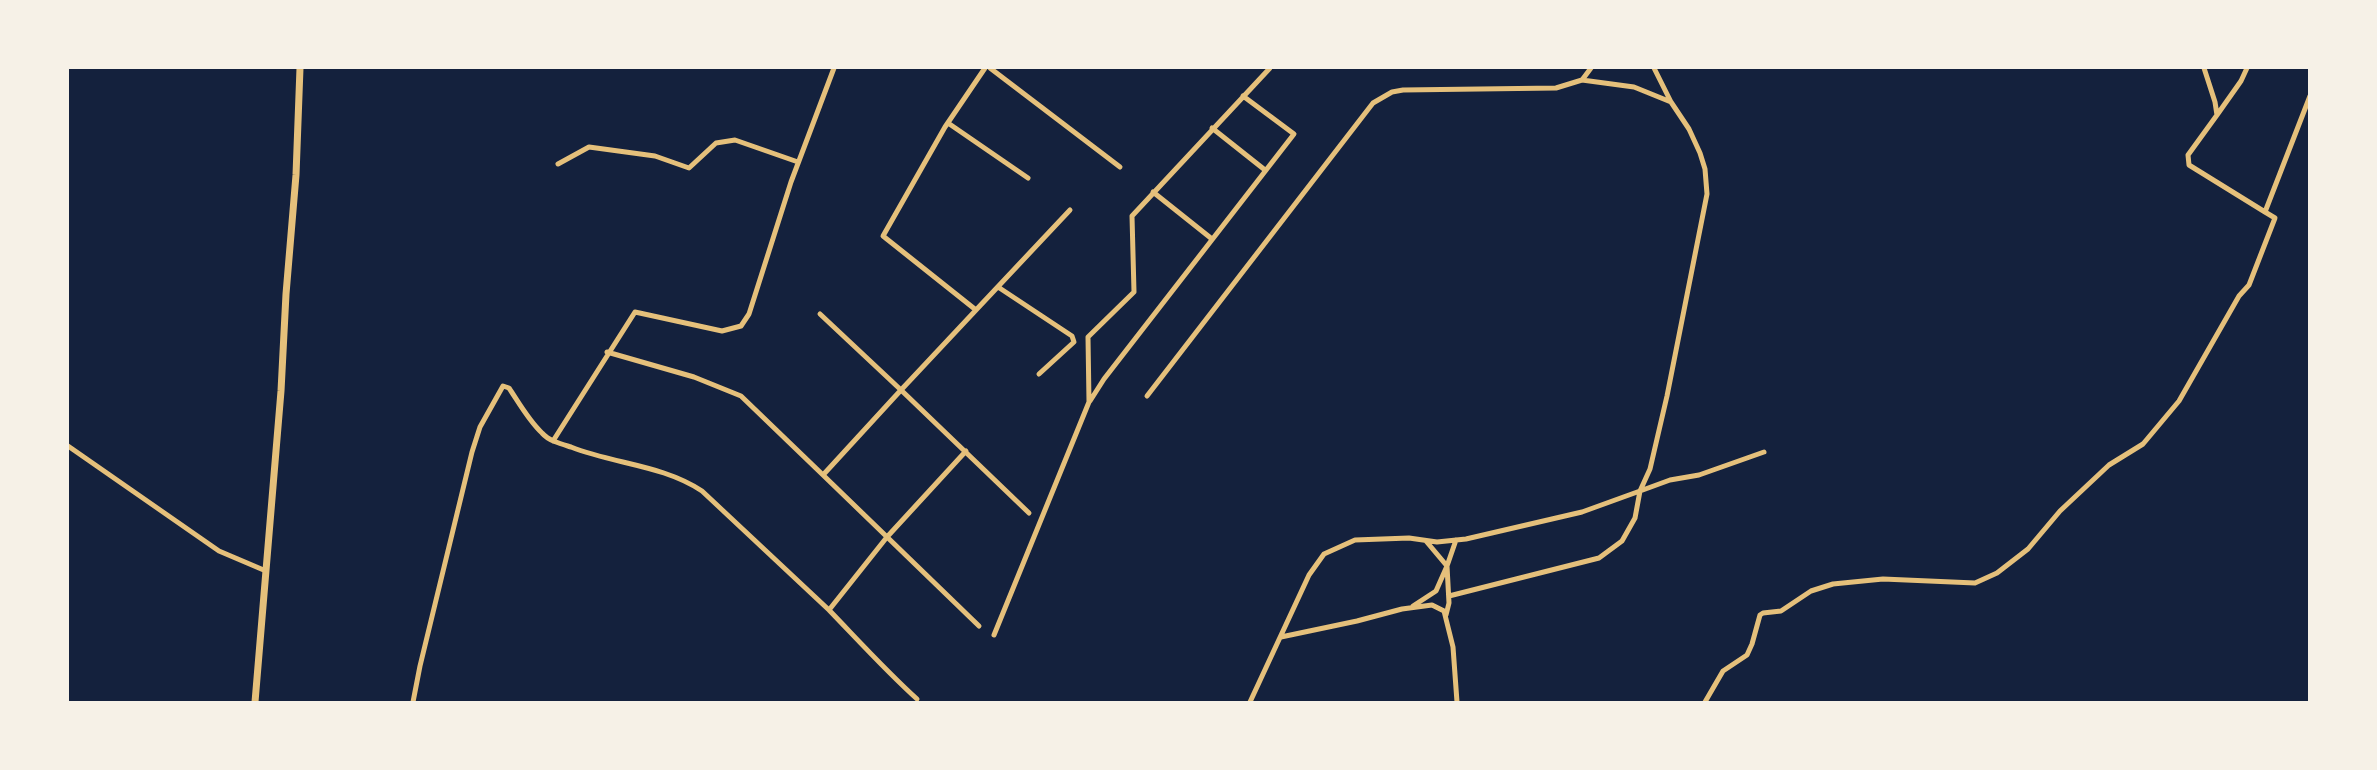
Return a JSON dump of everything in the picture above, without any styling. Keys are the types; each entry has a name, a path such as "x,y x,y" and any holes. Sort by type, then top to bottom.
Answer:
{"street":[{"path":"255,702 296,175 300,68"},
{"path":"553,441 635,312 722,331 741,326 749,314 798,162 834,68"},
{"path":"976,310 883,236 948,123 985,68"},
{"path":"990,68 1120,167"},
{"path":"1089,402 1088,337 1134,292 1131,216 1270,68"},
{"path":"1582,80 1591,68"},
{"path":"1449,596 1599,558 1622,541 1635,518 1640,491 1650,469 1667,396 1707,194 1706,169 1700,153 1654,68"},
{"path":"2204,68 2216,102 2217,115"},
{"path":"1705,702 1723,671 1746,655 1752,644 1760,615 1763,613 1781,611 1811,591 1833,584 1883,579 1975,583 1997,573 2028,549 2060,511 2109,465 2143,444 2179,401 2239,296 2249,285 2275,218 2189,165 2188,155 2241,81 2247,68"},
{"path":"1147,396 1373,103 1392,92 1556,88 1582,80 1635,87 1671,102"},
{"path":"994,635 1089,402 1104,379 1293,134 1243,96"},
{"path":"2265,212 2310,96"},
{"path":"948,123 1028,178"},
{"path":"1212,128 1265,170"},
{"path":"558,164 589,147 655,156 688,168 716,143 735,140 798,162"},
{"path":"1153,192 1212,239"},
{"path":"824,475 1070,210"},
{"path":"998,287 1072,336 1074,342 1039,374"},
{"path":"820,314 1029,513"},
{"path":"608,352 694,378 741,396 979,626"},
{"path":"413,702 472,452 480,427 503,386 509,388 542,434 553,441 589,454 685,480 702,491 829,610 877,658 888,673 917,699"},
{"path":"68,446 219,551 266,571"},
{"path":"829,610 887,537 966,452"},
{"path":"1250,702 1309,575 1324,554 1355,540 1409,538 1437,542 1456,540 1582,512 1670,480 1699,475 1764,452"},
{"path":"1426,540 1447,566 1449,596 1446,618"},
{"path":"1411,608 1436,591 1456,540"},
{"path":"1281,637 1432,605 1444,611 1446,618 1453,647 1457,702"}]}
